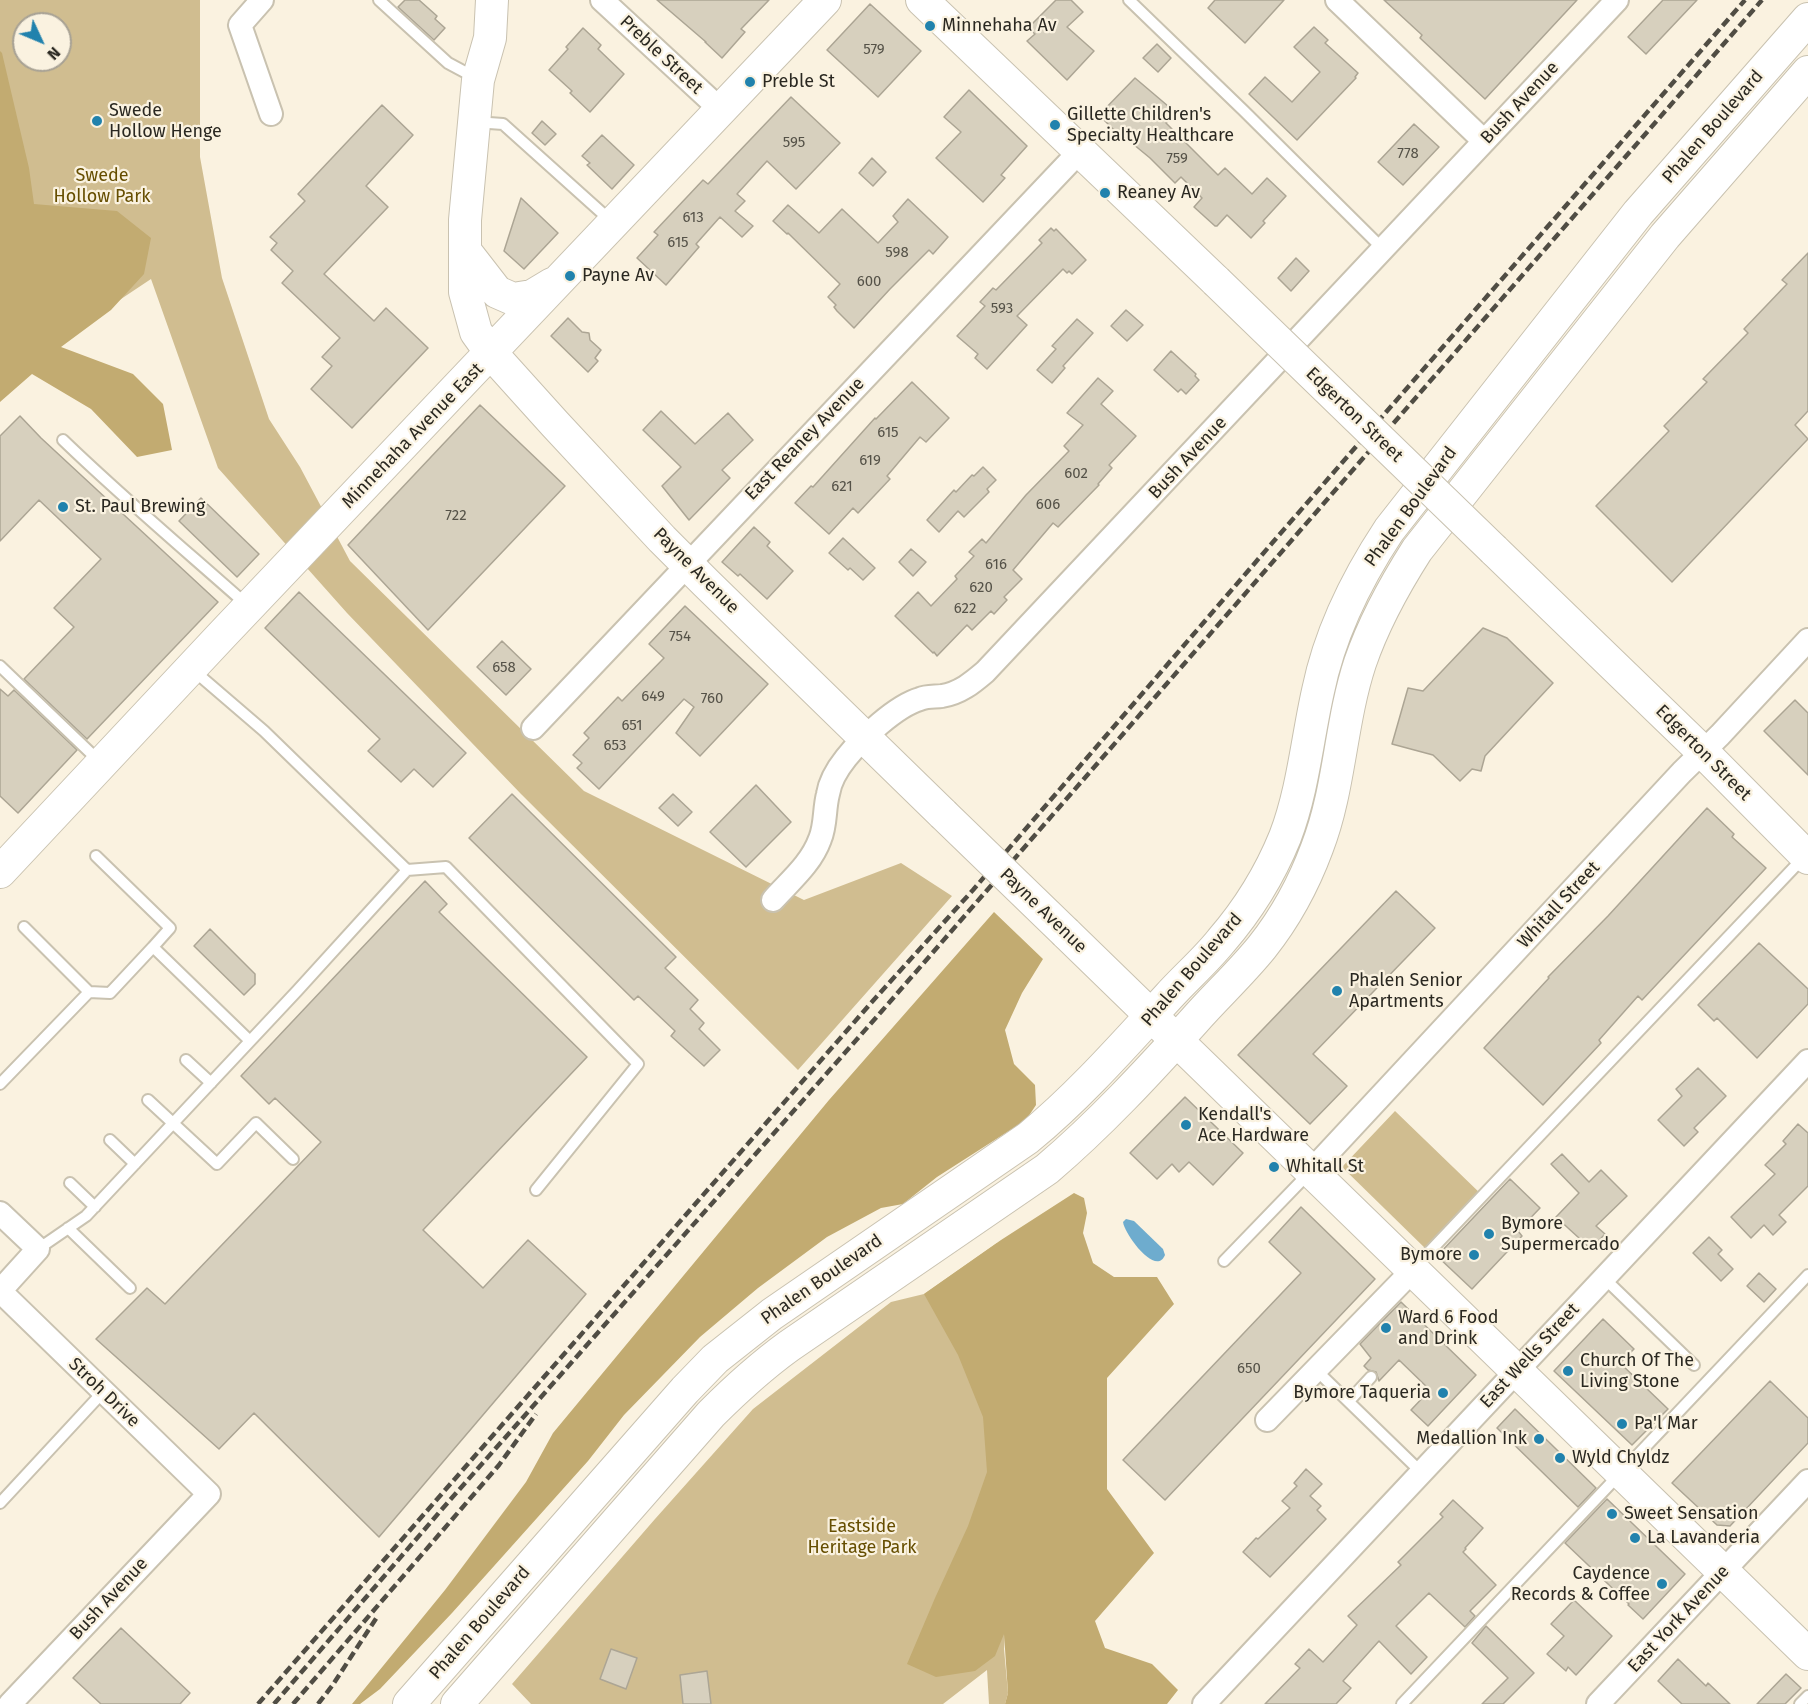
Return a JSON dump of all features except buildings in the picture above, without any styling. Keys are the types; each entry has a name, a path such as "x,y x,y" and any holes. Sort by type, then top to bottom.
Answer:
{"street":[{"path":"262,0 240,24 271,114"},
{"name":"Payne Avenue","path":"472,0 470,36 478,80 476,122 465,220 465,292 476,332 491,353 687,564 1808,1654"},
{"name":"Payne Avenue","path":"478,80 490,38 492,0"},
{"name":"Preble Street","path":"602,0 721,110"},
{"name":"Minnehaha Avenue East","path":"3,861 102,764 825,0"},
{"name":"Edgerton Street","path":"922,0 1703,752 1807,857"},
{"path":"1337,0 1484,141"},
{"name":"Bush Avenue","path":"773,900 805,866 814,852 824,825 827,795 833,778 845,758 865,737 908,703 921,698 957,692 972,684 986,672 1617,0"},
{"name":"Phalen Boulevard","path":"409,1704 685,1389 715,1359 772,1314 1042,1127 1071,1100 1221,942 1243,912 1285,837 1301,784 1317,691 1326,656 1344,608 1366,565 1389,530 1638,213 1808,19"},
{"name":"Phalen Boulevard","path":"467,1701 711,1414 737,1387 762,1365 1047,1169 1177,1041 1262,947 1288,907 1317,849 1329,815 1360,664 1375,624 1417,550 1665,236 1808,72"},
{"name":"East Reaney Avenue","path":"533,728 1079,152"},
{"path":"466,252 497,292 513,299 532,296 566,275"},
{"name":"Whitall Street","path":"1311,1171 1808,640"},
{"name":"East Wells Street","path":"1204,1704 1808,1061"},
{"path":"0,1213 38,1249 0,1291"},
{"path":"1267,1420 1413,1270"},
{"name":"Stroh Drive","path":"0,1291 208,1494"},
{"name":"East York Avenue","path":"1598,1704 1808,1481"},
{"name":"Bush Avenue","path":"10,1704 208,1494"},
{"path":"440,1669 467,1701"}],"lane":[{"path":"379,0 448,63 478,80"},
{"path":"1129,0 1383,249"},
{"path":"476,122 503,124 614,223"},
{"path":"63,440 115,490 146,515 259,597"},
{"path":"0,666 102,764"},
{"path":"191,668 264,731 407,870"},
{"path":"24,927 89,992 110,993 170,928 96,856"},
{"path":"1413,1270 1807,857"},
{"path":"38,1249 86,1216 95,1207 407,870 446,867 638,1064 536,1191"},
{"path":"153,947 250,1041"},
{"path":"0,1084 89,992"},
{"path":"186,1060 210,1083"},
{"path":"148,1100 217,1164 256,1123 293,1159"},
{"path":"110,1140 135,1164"},
{"path":"1224,1261 1311,1171"},
{"path":"70,1183 95,1207"},
{"path":"68,1228 130,1288"},
{"path":"1402,1704 1808,1275"},
{"path":"1603,1277 1694,1365"},
{"path":"1316,1370 1421,1472"},
{"path":"1348,1401 1371,1377"},
{"path":"0,1503 104,1392"},
{"path":"1800,1704 1808,1696"}],"green space":[{"name":"Swede Hollow Park","path":"0,0 200,0 200,157 222,278 269,419 300,467 350,561 584,791 804,900 901,863 952,896 798,1070 521,794 347,613 218,468 151,279 46,349 0,399"},
{"path":"1395,1111 1483,1196 1429,1252 1342,1167"},
{"name":"Eastside Heritage Park","path":"997,1243 1021,1309 1004,1649 1008,1693 1005,1704 989,1704 987,1670 943,1704 531,1704 512,1684 753,1409 891,1302 924,1294"}],"shaded area":[{"path":"0,51 29,168 34,204 117,211 151,238 144,274 111,310 61,347 133,374 163,404 172,450 137,457 91,409 32,374 0,402"},
{"path":"994,912 1043,959 1022,993 1005,1030 1014,1064 1035,1085 1036,1105 1026,1120 937,1177 903,1204 881,1208 827,1237 758,1288 700,1337 624,1415 588,1461 452,1613 380,1689 360,1704 352,1704 445,1590 526,1482 553,1433 829,1100"},
{"path":"1074,1193 1084,1198 1087,1213 1083,1233 1093,1263 1114,1277 1157,1277 1174,1304 1107,1378 1107,1489 1154,1553 1095,1621 1105,1648 1152,1664 1178,1690 1167,1704 1005,1704 1008,1693 1004,1634 995,1656 975,1671 936,1677 907,1664 968,1526 987,1472 983,1417 958,1355 924,1294"}],"water":[{"path":"1126,1219 1134,1221 1163,1249 1165,1255 1161,1260 1155,1261 1141,1252 1125,1228 1123,1222"}],"railway":[{"path":"258,1704 871,1003 973,890 1745,0"},
{"path":"274,1704 443,1508 881,1012 1762,0"},
{"path":"293,1704 499,1465 536,1414"},
{"path":"318,1704 377,1617"}],"place":[{"name":"Minnehaha Av","path":"930,26"},
{"name":"Preble St","path":"750,82"},
{"name":"Swede Hollow Henge","path":"97,121"},
{"name":"Gillette Children's Specialty Healthcare","path":"1055,125"},
{"name":"Reaney Av","path":"1105,193"},
{"name":"Payne Av","path":"570,276"},
{"name":"St. Paul Brewing","path":"63,507"},
{"name":"Phalen Senior Apartments","path":"1337,991"},
{"name":"Kendall's Ace Hardware","path":"1186,1125"},
{"name":"Whitall St","path":"1274,1167"},
{"name":"Bymore Supermercado","path":"1489,1234"},
{"name":"Bymore","path":"1474,1255"},
{"name":"Ward 6 Food and Drink","path":"1386,1328"},
{"name":"Church Of The Living Stone","path":"1568,1371"},
{"name":"Bymore Taqueria","path":"1443,1393"},
{"name":"Pa'l Mar","path":"1622,1424"},
{"name":"Medallion Ink","path":"1539,1439"},
{"name":"Wyld Chyldz","path":"1560,1458"},
{"name":"Sweet Sensation","path":"1612,1514"},
{"name":"La Lavanderia","path":"1635,1538"},
{"name":"Caydence Records & Coffee","path":"1662,1584"}]}
